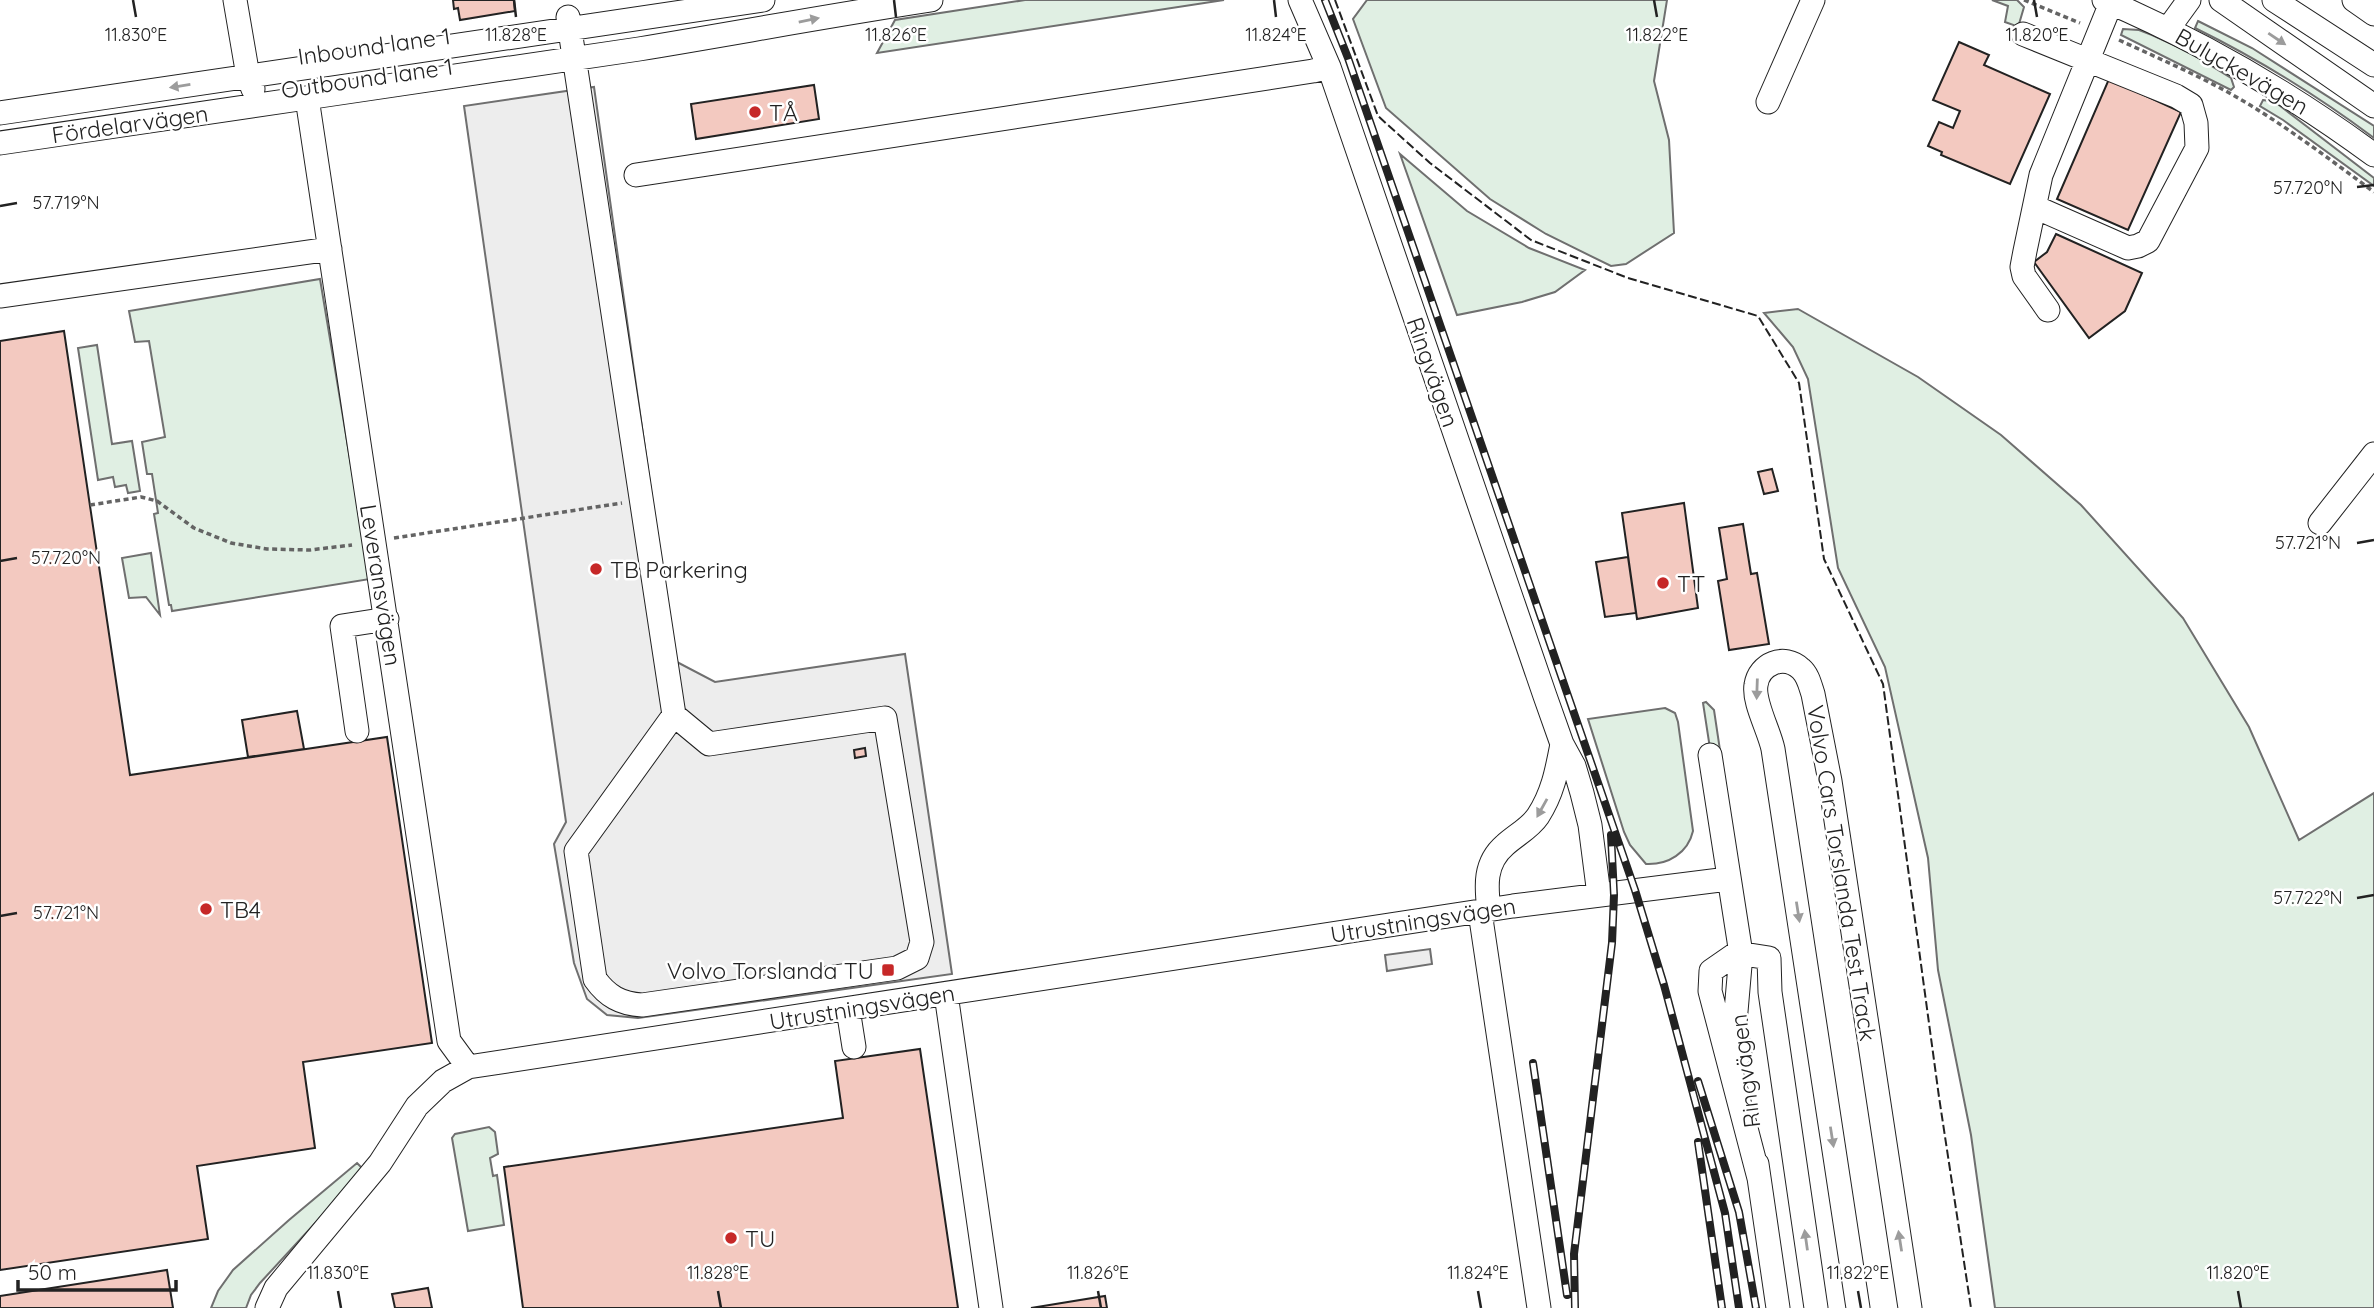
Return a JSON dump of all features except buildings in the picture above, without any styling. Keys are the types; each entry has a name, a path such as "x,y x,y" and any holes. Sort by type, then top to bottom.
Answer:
{"street":[{"path":"235,0 252,85 307,98 571,38 626,20 650,17 681,3 763,0"},
{"path":"571,38 772,28 844,13 931,0"},
{"path":"1768,103 1813,0"},
{"path":"2168,29 2189,0"},
{"path":"2221,0 2374,106"},
{"path":"2274,0 2374,65"},
{"path":"2354,0 2374,14"},
{"name":"Ringvägen","path":"1300,1 1328,66 1562,744 1574,766 1587,814 1598,895"},
{"path":"2048,310 2024,276 2022,267 2041,175 2088,60 2107,2"},
{"name":"Bulyckevägen","path":"2107,2 2168,29 2287,95 2374,155"},
{"path":"650,17 681,3"},
{"path":"681,3 707,19 727,25 772,28"},
{"name":"Inbound lane 1","path":"252,85 571,38 681,3"},
{"name":"Outbound lane 1","path":"252,85 571,38 727,25"},
{"path":"2023,34 2176,96 2191,105 2196,123 2197,148 2148,241 2128,248 2035,206"},
{"path":"571,38 674,715 709,744 884,718 922,942 917,958 897,968 642,1005 616,999 603,991 594,979 576,851 674,715"},
{"path":"636,175 998,121 1314,71 1328,66"},
{"name":"Fördelarvägen","path":"0,113 252,85"},
{"name":"Fördelarvägen","path":"0,143 252,85"},
{"name":"Leveransvägen","path":"307,98 449,1041 468,1067"},
{"path":"0,296 330,249"},
{"path":"2320,523 2374,454"},
{"path":"357,731 342,626 387,619"},
{"name":"Volvo Cars Torslanda Test Track","path":"1858,1308 1773,749 1755,694 1759,673 1769,664 1780,660 1801,669 1809,680 1813,694 1830,781 1910,1308"},
{"path":"1539,1308 1484,911 1485,883 1491,863 1504,846 1537,818 1553,788 1562,744"},
{"name":"Ringvägen","path":"1710,755 1741,954 1735,1023 1778,1308"},
{"path":"1598,895 1728,879"},
{"name":"Utrustningsvägen","path":"267,1308 276,1288 380,1163 417,1106 443,1081 468,1067 1598,895"},
{"path":"1741,954 1769,958 1770,992 1816,1308"},
{"path":"946,994 991,1308"},
{"path":"848,1009 854,1047"}],"green space":[{"path":"1025,0 1224,0 877,53 895,20"},
{"path":"1367,0 1667,0 1654,81 1669,140 1674,233 1626,264 1611,266 1546,234 1490,199 1386,108 1353,19"},
{"path":"1992,0 2017,0 2024,7 2019,24 2016,26 2005,22 2008,6"},
{"path":"2198,21 2252,48 2374,126 2374,138 2287,79 2195,28"},
{"path":"2123,29 2139,30 2187,51 2231,78 2234,87 2231,90 2121,35"},
{"path":"2263,100 2275,102 2374,178 2374,186 2260,106"},
{"path":"1400,154 1467,211 1529,248 1585,270 1555,292 1522,302 1457,315"},
{"path":"320,279 370,579 172,611 154,514 158,513 152,474 147,474 142,442 165,437 149,341 135,342 129,311"},
{"path":"1798,309 1918,377 2001,435 2081,505 2183,618 2249,727 2299,840 2374,793 2374,1308 1995,1308 1971,1135 1938,970 1928,858 1885,667 1838,568 1808,379 1793,347 1764,313"},
{"path":"97,345 112,444 132,441 140,491 128,493 126,485 115,487 113,477 98,480 78,348"},
{"path":"151,553 160,615 146,597 129,598 122,558"},
{"path":"1706,702 1714,710 1731,824 1721,820 1703,703"},
{"path":"1665,708 1675,713 1678,722 1693,831 1687,846 1676,856 1662,862 1646,864 1630,845 1624,832 1588,719"},
{"path":"489,1127 495,1132 498,1154 490,1158 493,1176 497,1175 504,1225 468,1231 452,1138 455,1134"},
{"path":"357,1163 362,1168 342,1194 260,1283 246,1308 211,1308 218,1291 233,1270"}],"shaded area":[{"name":"TB Parkering","path":"594,87 675,661 715,682 905,654 952,974 638,1018 607,1015 587,999 574,963 554,844 566,822 464,106"},
{"path":"1430,949 1432,964 1387,971 1385,955"}],"railway":[{"path":"1325,0 1348,58 1635,890 1664,985 1725,1213 1739,1308"},
{"path":"1575,1308 1574,1254 1612,943 1614,895 1611,835"},
{"path":"1533,1063 1567,1295"},
{"path":"1698,1081 1739,1212 1756,1308"},
{"path":"1698,1142 1722,1308"}],"fence":[{"path":"1335,0 1378,116 1430,163 1531,240 1628,278 1758,316 1799,383 1824,559 1883,684 1939,1097 1971,1308"}],"place":[{"name":"TÅ","path":"755,112"},
{"name":"TB Parkering","path":"596,569"},
{"name":"TT","path":"1663,583"},
{"name":"TB4","path":"206,909"},
{"name":"Volvo Torslanda TU","path":"888,970"},
{"name":"TU","path":"731,1238"}]}
